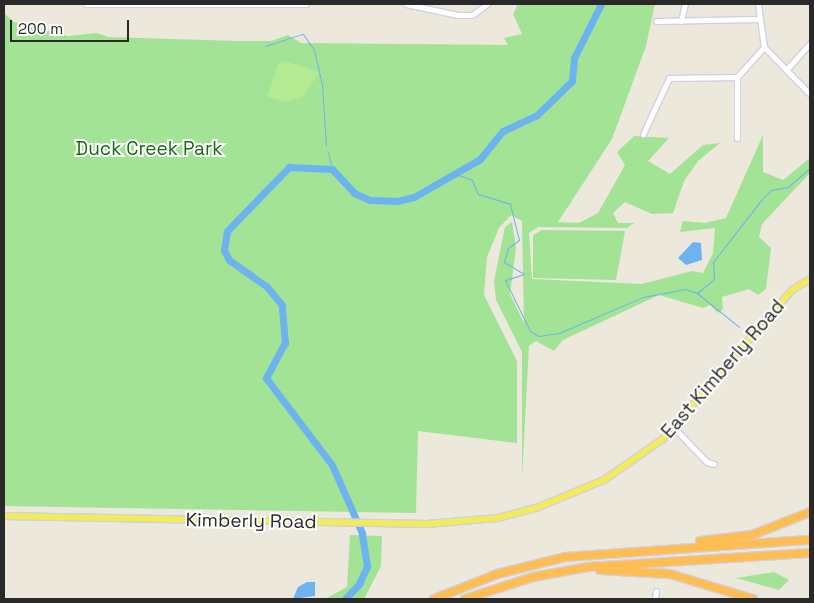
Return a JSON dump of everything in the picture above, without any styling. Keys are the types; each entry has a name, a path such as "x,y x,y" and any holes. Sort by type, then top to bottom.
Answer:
{"highway":[{"path":"434,599 536,562 680,547 752,536 810,512"},
{"path":"680,547 810,540"},
{"path":"466,599 517,581 576,569 810,553"},
{"path":"576,569 670,574 753,599"}],"main road":[{"name":"East Kimberly Road","path":"498,518 557,502 604,480 633,463 674,428 792,290 810,279"},
{"name":"Kimberly Road","path":"4,516 343,523 498,518"}],"street":[{"path":"86,4 306,4"},
{"path":"406,4 458,15 472,15 487,4"},
{"path":"681,21 685,4"},
{"path":"758,4 758,19 764,47 810,94"},
{"path":"656,21 758,19"},
{"path":"786,70 810,43"},
{"path":"737,138 737,77 764,47"},
{"path":"643,134 669,78 737,77"},
{"path":"674,428 707,462 714,464"},
{"path":"655,599 656,591"}],"green space":[{"name":"Duck Creek Park","path":"518,4 655,4 646,46 612,139 558,222 579,223 598,213 625,165 617,152 634,136 669,138 648,161 670,174 703,145 720,143 698,161 684,181 673,213 652,214 625,202 613,213 618,223 634,223 627,228 538,227 529,233 532,279 642,284 692,271 703,273 713,253 715,228 680,232 683,221 705,223 726,218 763,135 763,172 783,180 810,158 810,173 762,224 759,237 771,248 766,289 758,295 749,289 722,297 723,309 718,313 710,305 703,308 659,295 563,340 554,351 536,341 529,346 522,477 522,352 496,300 494,281 505,227 512,222 516,248 510,294 524,323 522,221 511,215 499,228 487,257 484,295 517,361 517,443 418,431 416,513 4,506 4,13 14,22 68,36 97,33 108,37 271,41 288,35 301,43 508,45 504,38 522,34 513,14"},
{"path":"285,61 319,72 304,96 287,102 267,97 278,64"},
{"path":"542,230 625,231 616,280 533,278 533,235"},
{"path":"350,535 382,536 381,566 364,599 325,599 347,587"},
{"path":"774,572 789,580 779,590 736,578"}],"water":[{"path":"693,242 701,243 702,260 686,265 678,258"},
{"path":"307,582 315,582 315,596 293,599 298,587"}],"waterway":[{"path":"345,599 359,584 367,566 362,533 332,465 266,378 285,343 282,305 266,286 229,260 224,250 227,231 289,167 332,169 354,193 370,200 397,201 414,197 480,159 503,131 537,115 572,81 574,58 601,4"},
{"path":"265,46 303,34 314,50 322,86 326,146"},
{"path":"328,152 332,169"},
{"path":"453,173 472,180 478,194 510,204 519,240 508,248 504,262 524,274 505,280 530,331 539,336 559,333 643,297 685,289 697,293 714,279 713,262 762,199 771,190 788,187 810,168"},
{"path":"697,293 739,327"}]}
